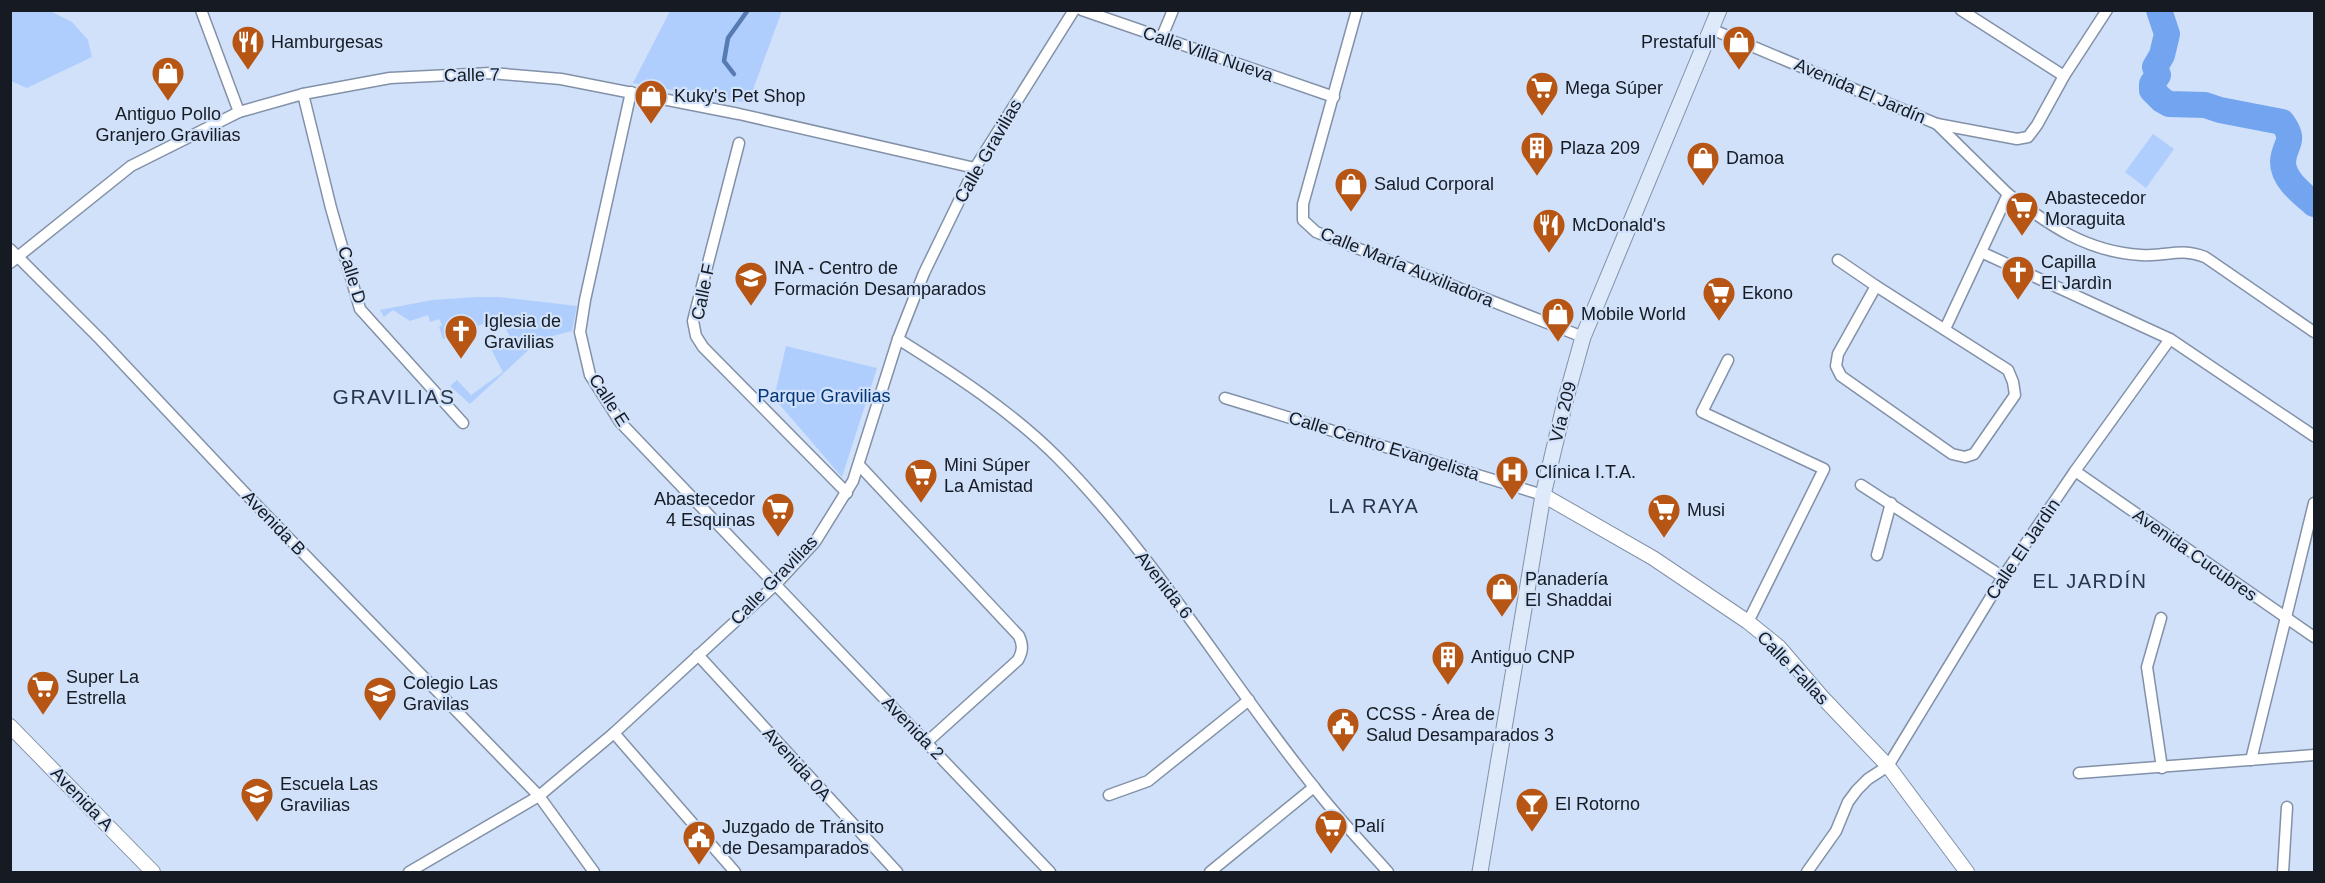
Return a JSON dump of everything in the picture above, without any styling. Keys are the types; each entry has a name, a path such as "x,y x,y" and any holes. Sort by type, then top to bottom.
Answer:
{"main road":[{"name":"Vía 209","path":"1480,873 1543,495 1582,337 1719,10"}],"street":[{"path":"201,10 239,112"},
{"name":"Calle Gravilias","path":"409,873 425,869 538,796 614,734 776,584 815,542 847,493 859,465 898,339 924,273 975,168 1074,10"},
{"name":"Calle Villa Nueva","path":"1082,10 1334,97"},
{"path":"1161,39 1173,10"},
{"name":"Calle María Auxiliadora","path":"1357,10 1303,204 1303,220 1316,232 1582,337"},
{"path":"1960,10 2064,76"},
{"path":"1937,124 2017,139 2028,137 2107,10"},
{"name":"Avenida El Jardín","path":"1711,29 1937,124 2008,194 2068,236 2109,250 2141,255 2190,251 2205,256 2314,332"},
{"name":"Calle 7","path":"13,256 131,166 239,112 303,94 390,78 491,73 561,79 739,114 975,168"},
{"name":"Calle E","path":"631,92 587,289 580,332 590,375 620,422 776,584"},
{"name":"Calle D","path":"303,94 331,208 360,309 463,423"},
{"name":"Calle F","path":"739,143 693,321 696,336 704,347 847,493"},
{"path":"1945,329 2008,194"},
{"path":"1981,252 2170,339 2314,436"},
{"name":"Avenida B","path":"13,256 100,339 242,490 538,796 594,873"},
{"path":"1838,260 2008,370 2015,395 1974,454 1965,457 1952,454 1841,376 1836,366 1838,354 1876,286"},
{"name":"Avenida 6","path":"898,339 958,377 1027,429 1057,457 1112,518 1205,638 1314,787 1388,873"},
{"name":"Calle El Jardìn","path":"1888,766 2003,577 2075,471 2170,339"},
{"path":"1728,360 1702,412 1824,469 1748,622"},
{"name":"Calle Centro Evangelista","path":"1225,398 1543,495"},
{"path":"859,465 1019,636 1022,648 1018,660 927,742"},
{"name":"Avenida Cucubres","path":"2075,471 2314,637"},
{"path":"1861,485 2003,577"},
{"name":"Calle Fallas","path":"1543,495 1653,558 1748,622 1779,647 1822,697 1888,766 1967,873"},
{"path":"1877,555 1891,503"},
{"path":"2251,760 2314,503"},
{"name":"Avenida 2","path":"776,584 1050,873"},
{"path":"2161,618 2147,667 2162,768"},
{"name":"Avenida 0A","path":"698,656 897,873"},
{"path":"1109,795 1148,781 1249,700"},
{"name":"Avenida A","path":"10,726 153,873"},
{"path":"614,734 735,873"},
{"path":"2079,774 2314,755"},
{"path":"1807,873 1836,831 1848,802 1857,790 1868,779 1888,766"},
{"path":"1210,873 1314,787"},
{"path":"2283,873 2287,807"}],"green space":[{"path":"10,11 50,11 72,22 88,40 92,57 27,88 11,81"},
{"path":"670,11 782,11 748,103 633,83"},
{"path":"2153,134 2174,149 2146,188 2125,172"},
{"path":"499,297 577,306 572,331 545,338 534,345 470,404 450,386 457,380 471,395 503,372 491,349 511,340 501,317 443,339 439,319 430,322 428,315 410,321 393,310 384,317 380,310 432,300"},
{"name":"Parque Gravilias","path":"786,346 877,368 842,477 774,398"}],"waterway":[{"path":"734,74 724,61 728,38 748,10"},
{"path":"2159,10 2167,34 2162,55 2155,67 2158,75 2152,84 2152,90 2169,104 2205,105 2282,122 2289,134 2283,162 2286,175 2294,186 2314,204"}],"place":[{"name":"Hamburgesas","path":"248,71"},
{"name":"Prestafull","path":"1739,71"},
{"name":"Antiguo Pollo Granjero Gravilias","path":"168,102"},
{"name":"Mega Súper","path":"1542,117"},
{"name":"Kuky's Pet Shop","path":"651,125"},
{"name":"Plaza 209","path":"1537,177"},
{"name":"Damoa","path":"1703,187"},
{"name":"Salud Corporal","path":"1351,213"},
{"name":"Abastecedor Moraguita","path":"2022,237"},
{"name":"McDonald's","path":"1549,254"},
{"name":"Capilla El Jardìn","path":"2018,301"},
{"name":"INA - Centro de Formación Desamparados","path":"751,307"},
{"name":"Ekono","path":"1719,322"},
{"name":"Mobile World","path":"1558,343"},
{"name":"Iglesia de Gravilias","path":"461,360"},
{"name":"Clínica I.T.A.","path":"1512,501"},
{"name":"Mini Súper La Amistad","path":"921,504"},
{"name":"Abastecedor 4 Esquinas","path":"778,538"},
{"name":"Musi","path":"1664,539"},
{"name":"Panadería El Shaddai","path":"1502,618"},
{"name":"Antiguo CNP","path":"1448,686"},
{"name":"Super La Estrella","path":"43,716"},
{"name":"Colegio Las Gravilas","path":"380,722"},
{"name":"CCSS - Área de Salud Desamparados 3","path":"1343,753"},
{"name":"Escuela Las Gravilias","path":"257,823"},
{"name":"El Rotorno","path":"1532,833"},
{"name":"Palí","path":"1331,855"},
{"name":"Juzgado de Tránsito de Desamparados","path":"699,866"}],"district":[{"name":"GRAVILIAS","path":"394,396"},
{"name":"LA RAYA","path":"1374,506"},
{"name":"EL JARDÍN","path":"2090,581"}]}
